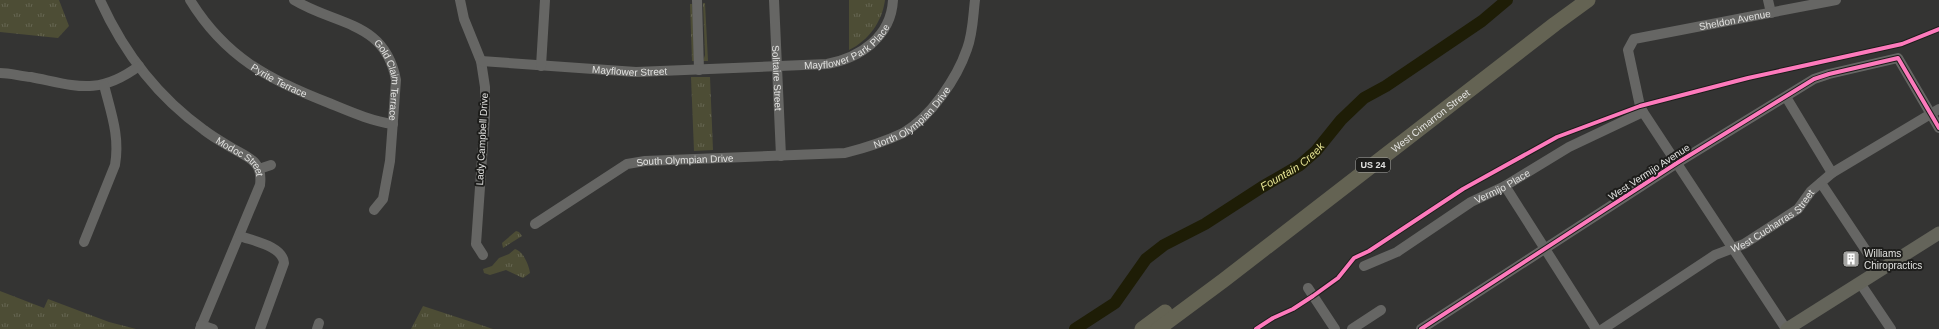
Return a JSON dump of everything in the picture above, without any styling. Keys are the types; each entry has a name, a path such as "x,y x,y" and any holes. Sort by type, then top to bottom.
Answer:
{"highway":[{"name":"West Cimarron Street","path":"1142,329 1276,228 1570,0"},
{"name":"West Cimarron Street","path":"1158,329 1588,0"}],"main road":[{"path":"1787,329 1939,233"}],"street":[{"name":"Modoc Street","path":"100,0 117,33 139,66 168,100 194,123 249,157 259,169 261,177 260,185 201,327"},
{"name":"Pyrite Terrace","path":"190,0 201,17 228,47 267,76 286,86 366,118 393,124"},
{"name":"Gold Claim Terrace","path":"294,0 307,8 360,28 373,37 382,46 394,67 396,80 390,162 383,199 374,210"},
{"name":"Lady Campbell Drive","path":"460,0 464,20 481,61 485,87 485,116 476,244 483,255"},
{"path":"541,66 545,0"},
{"path":"697,0 700,70"},
{"name":"Solitaire Street","path":"774,0 782,156"},
{"name":"Mayflower Park Place","path":"778,66 826,64 848,59 864,51 872,44 884,29 891,14 893,0"},
{"name":"North Olympian Drive","path":"782,156 845,153 873,146 904,132 929,111 953,82 967,48 975,0"},
{"path":"1768,0 1771,12"},
{"name":"Sheldon Avenue","path":"1643,112 1640,106 1628,50 1634,40 1836,0"},
{"name":"West Vermijo Avenue","path":"1421,329 1677,163 1814,79 1829,74 1898,58 1935,111"},
{"name":"Mayflower Street","path":"481,61 636,72 778,66"},
{"path":"0,74 12,74 77,86 104,85 117,80 139,66"},
{"path":"84,242 115,165 117,154 117,133 104,85"},
{"path":"1786,97 1832,173"},
{"path":"1935,111 1939,128"},
{"name":"West Cucharras Street","path":"1603,329 1715,255 1744,244 1798,209 1812,191 1832,173 1935,111"},
{"path":"1643,112 1787,329"},
{"name":"Vermijo Place","path":"1364,266 1397,252 1471,202 1505,186 1569,148 1643,112"},
{"name":"South Olympian Drive","path":"535,224 628,164 645,161 782,156"},
{"path":"259,169 271,165"},
{"path":"1822,183 1879,270"},
{"path":"1505,186 1544,250 1596,329"},
{"path":"240,236 274,249 284,257 284,263 260,329"},
{"path":"1860,283 1891,329"},
{"path":"1308,288 1335,329"},
{"path":"1352,329 1381,310"},
{"path":"201,327 213,329"}],"green space":[{"path":"0,0 59,0 69,26 58,38 0,32"},
{"path":"849,0 885,0 881,16 873,30 863,41 849,50"},
{"path":"703,3 705,3 708,61 703,61 705,55"},
{"path":"690,4 692,4 697,61 692,61"},
{"path":"691,77 710,77 713,150 694,151"},
{"path":"516,231 522,236 503,248 502,243"},
{"path":"515,249 521,252 530,273 523,278 506,270 490,275 484,273 483,269 492,266 499,258 509,254"},
{"path":"0,291 44,308 48,299 109,322 136,329 0,329"},
{"path":"423,306 493,329 411,329"}],"waterway":[{"name":"Fountain Creek","path":"1075,329 1115,303 1146,259 1164,245 1205,224 1262,187 1300,165 1316,151 1341,120 1364,98 1386,86 1482,21 1507,0"}],"cycle path":[{"path":"1256,329 1273,318 1293,309 1338,278 1354,258 1369,251 1463,189 1557,137 1640,106 1748,78 1902,44 1939,29"},
{"path":"1421,329 1677,163 1814,79 1829,74 1898,58 1939,128"}],"place":[{"name":"Williams Chiropractics","path":"1851,259"}]}
